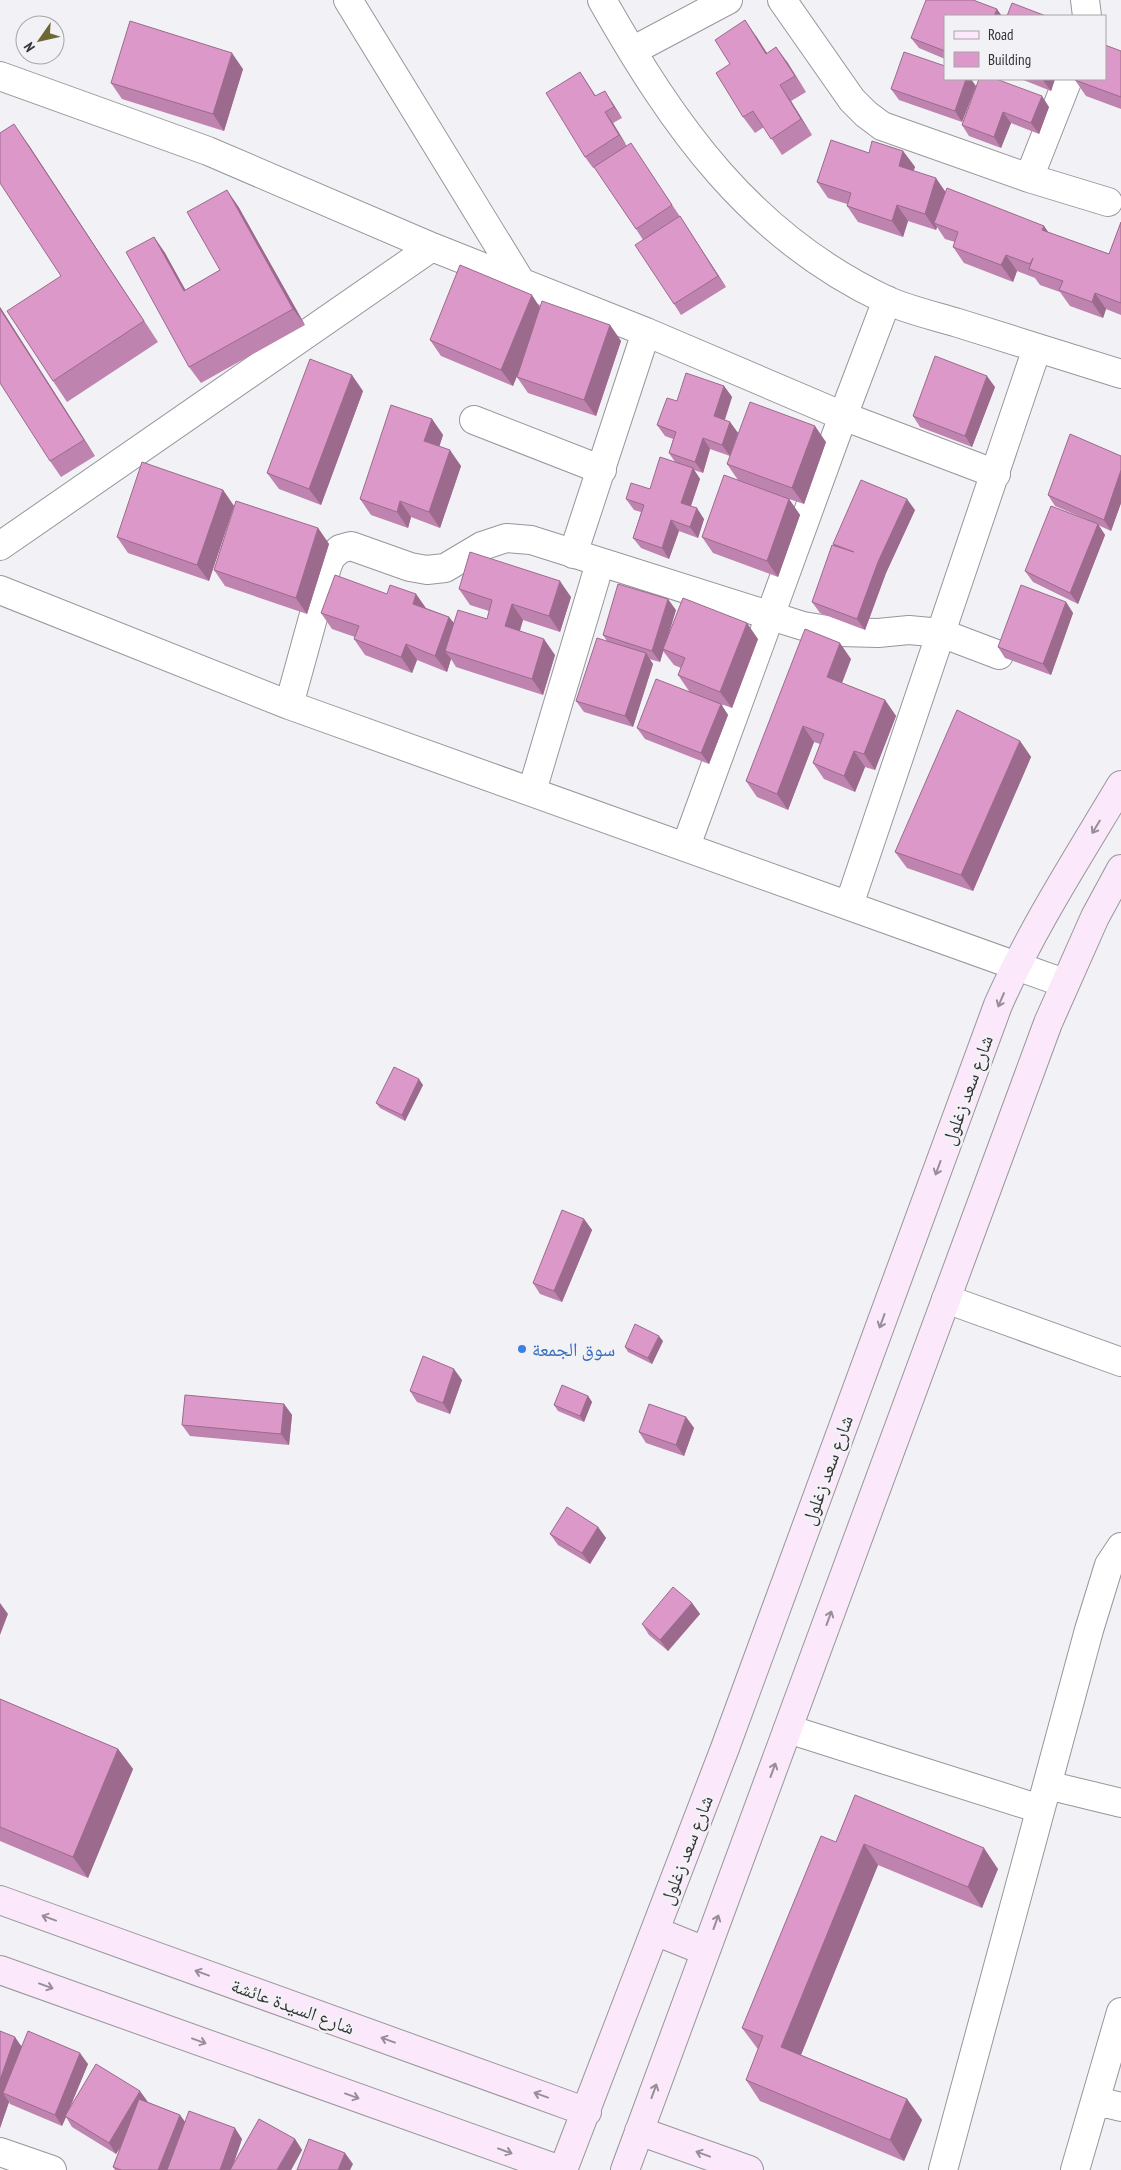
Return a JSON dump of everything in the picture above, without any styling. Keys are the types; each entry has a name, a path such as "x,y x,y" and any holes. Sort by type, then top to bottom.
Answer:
{"street":[{"path":"348,0 521,282"},
{"path":"602,0 671,113 713,168 761,217 822,263 887,300 1121,374"},
{"path":"632,52 728,0"},
{"path":"782,0 852,100 882,126 1029,178 1108,202"},
{"path":"1085,0 1088,15"},
{"path":"0,76 208,151 432,247 646,332 843,416 996,474"},
{"path":"1029,178 1068,80"},
{"path":"0,546 432,247"},
{"path":"686,846 887,300"},
{"path":"573,554 646,332"},
{"path":"849,905 1037,348"},
{"path":"474,420 602,470"},
{"path":"289,705 327,567 332,557 340,550 351,546 410,568 427,570 445,568 482,546 506,538 531,540 803,626 840,632 878,633 910,630 941,633 999,654"},
{"path":"532,791 600,562"},
{"path":"0,590 289,705 1064,982"},
{"name":"شارع سعد زغلول","path":"561,2170 587,2112 725,1748 998,1005 1016,965 1040,920 1121,785"},
{"path":"625,2170 1064,982 1095,917 1121,869"},
{"path":"946,1299 1121,1362"},
{"path":"943,2170 1092,1621 1109,1565 1121,1547"},
{"path":"788,1729 1043,1797 1121,1803"},
{"name":"شارع السيدة عائشة","path":"0,1900 587,2112"},
{"path":"655,1931 705,1951"},
{"path":"0,1970 561,2170"},
{"path":"1075,2170 1108,2104 1121,2012"},
{"path":"639,2131 748,2170"},
{"path":"0,2152 52,2170"}],"building":[{"path":"926,0 973,0 997,9 994,15 944,15 944,51 911,38"},
{"path":"1012,3 1043,15 1007,15"},
{"path":"745,20 766,54 776,47 795,76 780,85 801,119 771,139 753,111 743,117 716,73 730,64 715,40"},
{"path":"130,21 232,53 213,114 111,83"},
{"path":"1106,45 1121,51 1121,97 1075,80 1106,80"},
{"path":"904,52 944,66 944,80 966,80 955,111 891,89"},
{"path":"580,72 595,96 605,91 614,107 605,112 619,135 585,157 546,93"},
{"path":"979,80 999,80 1042,96 1031,123 1003,112 994,137 962,125"},
{"path":"14,124 144,321 53,381 7,311 61,276 0,183 0,133"},
{"path":"831,140 869,153 872,141 903,151 899,166 936,178 925,214 897,205 892,221 847,206 851,193 817,182"},
{"path":"631,143 672,205 636,229 594,167"},
{"path":"947,188 1044,226 1042,230 1109,254 1121,222 1121,303 1095,293 1092,302 1059,290 1063,281 1029,269 1033,258 1030,264 1006,255 1001,265 953,247 958,232 934,223"},
{"path":"227,190 293,309 189,367 126,252 154,237 184,291 220,270 187,212"},
{"path":"680,216 718,276 674,304 635,245"},
{"path":"460,265 532,295 501,370 430,340"},
{"path":"542,301 610,325 584,400 517,377"},
{"path":"0,309 84,440 50,461 0,383"},
{"path":"935,356 987,376 965,436 913,416"},
{"path":"310,359 352,375 309,489 267,473"},
{"path":"686,373 724,386 714,416 730,422 722,445 703,438 695,462 669,453 676,432 657,425 667,398 677,401"},
{"path":"750,402 815,426 792,488 727,464"},
{"path":"391,405 432,419 424,441 450,450 429,512 400,501 397,512 360,499"},
{"path":"1070,434 1121,456 1121,470 1104,520 1048,495"},
{"path":"660,457 693,468 681,503 697,508 690,527 671,520 662,548 633,538 644,505 626,499 631,483 650,489"},
{"path":"142,462 223,490 197,565 117,537"},
{"path":"724,475 789,499 767,561 702,537"},
{"path":"861,480 907,499 878,562 857,619 812,602 832,545 854,552 833,544"},
{"path":"236,501 318,528 296,598 214,570"},
{"path":"1051,506 1098,524 1070,593 1025,571"},
{"path":"470,552 560,581 549,616 512,604 505,626 544,639 532,679 445,651 458,610 487,619 492,600 459,589"},
{"path":"335,575 387,594 390,585 416,594 413,604 449,617 435,656 406,644 401,657 354,639 359,626 321,613"},
{"path":"618,584 668,599 652,651 603,635"},
{"path":"1021,585 1066,602 1043,664 998,647"},
{"path":"683,598 747,623 720,692 678,675 685,658 663,649"},
{"path":"805,629 840,643 827,677 885,700 864,754 854,751 844,776 813,763 824,734 803,726 777,794 746,781"},
{"path":"597,638 646,653 625,716 576,701"},
{"path":"656,679 721,704 701,753 637,728"},
{"path":"957,710 1020,741 961,875 895,852"},
{"path":"394,1067 419,1079 402,1115 376,1103"},
{"path":"562,1210 584,1219 554,1291 533,1283"},
{"path":"635,1324 659,1336 648,1358 625,1347"},
{"path":"423,1356 454,1369 443,1403 410,1391"},
{"path":"562,1385 588,1396 580,1416 554,1405"},
{"path":"185,1395 284,1404 281,1434 182,1425"},
{"path":"649,1404 686,1417 676,1445 639,1432"},
{"path":"567,1507 598,1527 582,1553 550,1534"},
{"path":"673,1587 692,1603 660,1640 642,1624"},
{"path":"0,1699 118,1749 73,1857 0,1827"},
{"path":"855,1795 984,1848 968,1887 864,1844 781,2047 907,2099 890,2140 746,2080 763,2036 742,2028 821,1836 836,1842"},
{"path":"0,2031 15,2037 0,2080"},
{"path":"28,2031 80,2053 55,2115 3,2093"},
{"path":"96,2064 140,2091 109,2143 65,2116"},
{"path":"139,2099 180,2115 158,2170 121,2170 113,2167"},
{"path":"189,2111 235,2128 220,2170 167,2170"},
{"path":"259,2119 295,2139 277,2170 230,2170"},
{"path":"309,2139 345,2153 338,2170 297,2170"}],"place":[{"name":"سوق الجمعة","path":"522,1349"}]}
